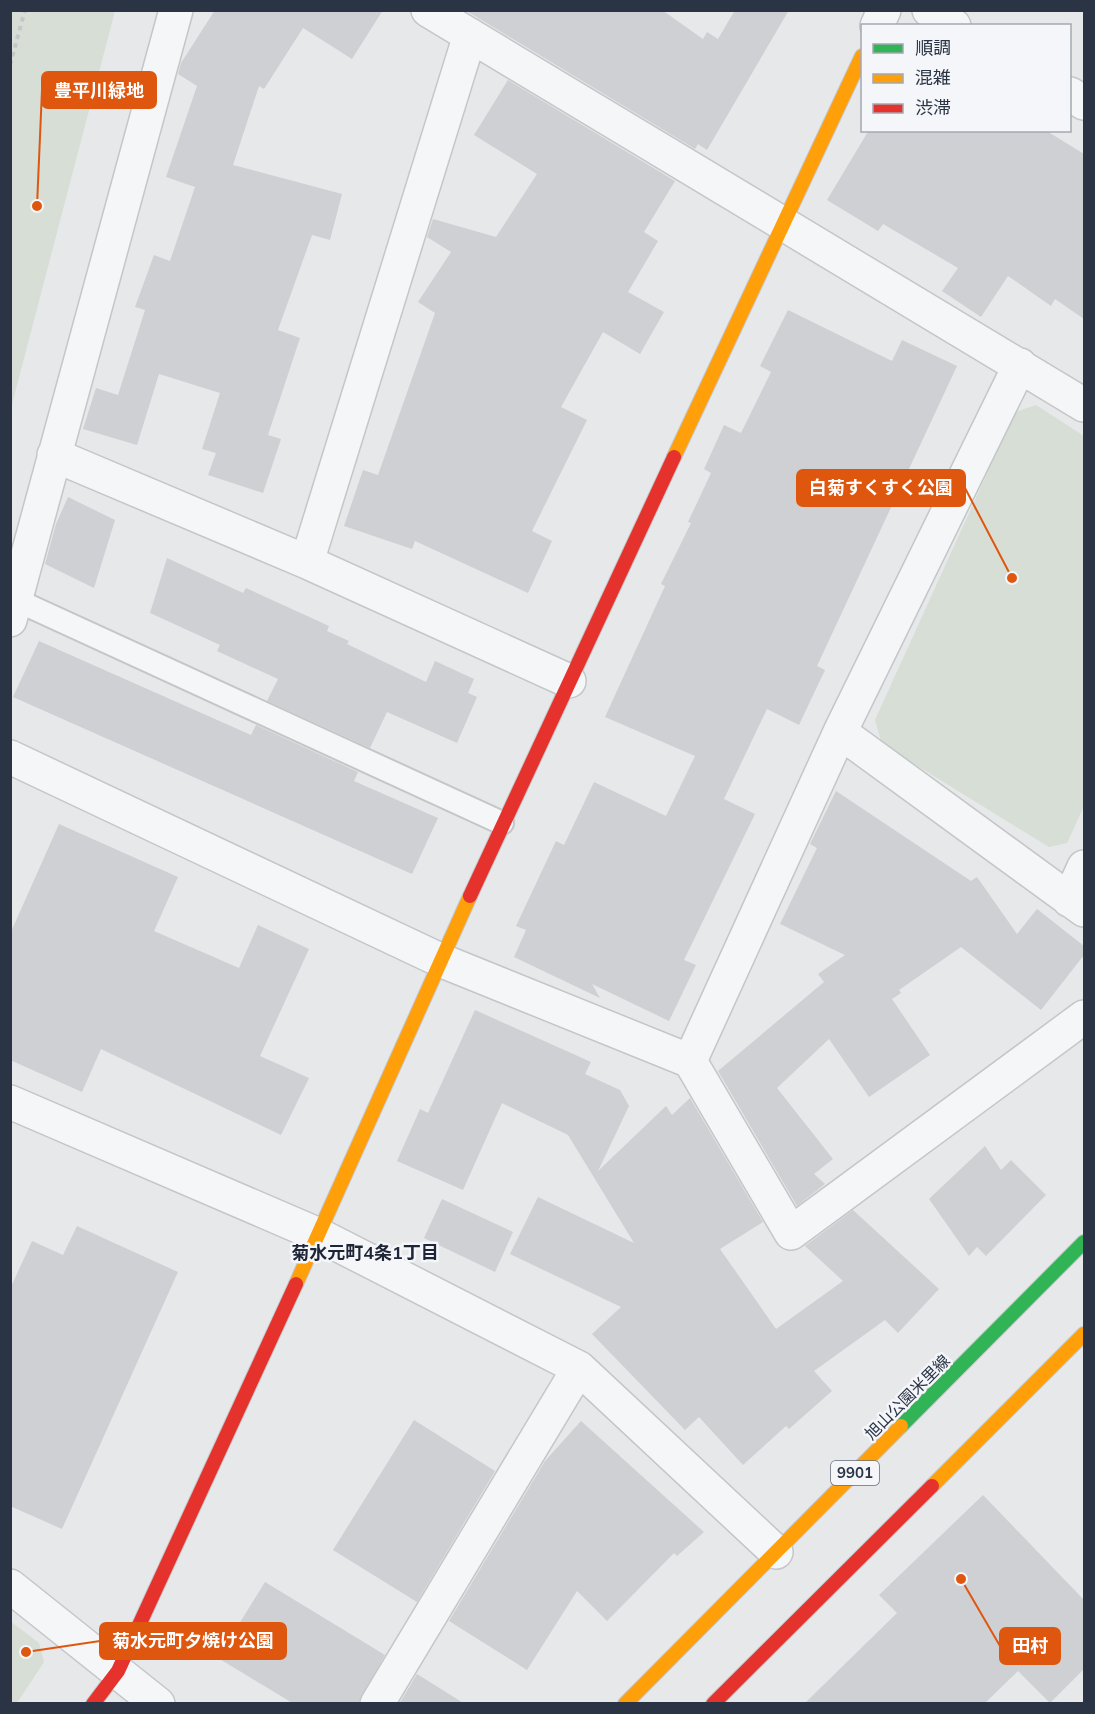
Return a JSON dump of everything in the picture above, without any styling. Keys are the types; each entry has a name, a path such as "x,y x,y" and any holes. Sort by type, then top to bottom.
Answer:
{"street":[{"path":"13,610 176,10"},
{"path":"428,10 784,222 1084,405"},
{"path":"878,24 884,10"},
{"path":"929,10 951,24"},
{"path":"307,562 470,35"},
{"path":"93,1704 118,1671 319,1235 502,823 861,58"},
{"path":"1071,95 1084,103"},
{"path":"690,1061 840,732 1020,365"},
{"path":"54,455 307,562 569,681"},
{"path":"840,732 1077,905 1084,867"},
{"path":"10,757 440,960 690,1061 791,1233 1084,1017"},
{"path":"10,1102 319,1235 579,1368 776,1552"},
{"name":"旭山公園米里線","path":"626,1704 1084,1242"},
{"path":"712,1704 1084,1334"},
{"path":"377,1704 579,1368"},
{"path":"10,1586 158,1704"}],"lane":[{"path":"13,610 502,823"}],"path":[{"path":"10,65 26,10"}],"shaded area":[{"path":"10,11 115,11 11,408"},
{"path":"1036,405 1084,436 1084,806 1067,843 1049,847 882,744 875,720 1015,412"},
{"path":"10,1621 39,1643 44,1662 17,1703 11,1703"}],"building":[{"path":"215,10 383,10 352,59 303,28 264,89 259,86 233,165 342,194 330,240 312,235 278,330 300,338 268,435 281,439 263,493 208,475 216,453 202,449 220,393 159,374 137,445 83,429 96,388 118,395 145,310 135,307 154,255 170,261 195,187 166,177 197,86 178,74 181,63"},
{"path":"465,10 662,10 703,39 707,32 718,39 735,10 789,10 707,150 698,144 695,149"},
{"path":"508,80 675,181 644,232 658,241 628,292 664,312 640,354 603,332 561,407 587,420 532,531 552,541 528,593 415,541 412,549 344,526 363,470 378,475 435,313 418,302 451,252 427,237 433,219 496,237 537,174 474,135"},
{"path":"868,132 1048,132 1084,154 1084,319 1055,299 1051,306 1008,276 981,317 942,291 958,268 883,224 878,231 827,200"},
{"path":"788,310 892,361 902,340 957,366 817,666 825,670 799,725 767,709 724,799 755,814 684,960 696,965 669,1021 592,984 600,998 514,957 526,930 516,926 556,841 564,845 594,782 666,816 695,756 605,717 665,586 661,584 691,523 688,522 711,473 704,469 724,425 741,433 771,372 760,366"},
{"path":"68,497 115,520 94,588 45,564 56,524"},
{"path":"167,558 243,593 246,588 329,626 327,631 349,641 347,644 426,682 435,661 474,679 468,693 477,697 457,743 387,712 370,748 267,701 278,679 217,651 220,645 150,613"},
{"path":"39,641 251,735 256,725 358,772 354,781 438,818 412,874 13,697"},
{"path":"836,791 971,881 977,877 1017,934 1037,909 1084,946 1084,955 1041,1010 961,947 899,990 901,993 892,999 930,1055 869,1097 829,1039 777,1088 833,1159 814,1174 825,1184 797,1206 718,1071 824,982 818,974 845,955 780,924 817,848 810,844"},
{"path":"59,824 178,877 154,931 239,968 258,925 309,949 260,1056 309,1078 281,1135 101,1049 82,1092 10,1060 10,934"},
{"path":"475,1010 591,1062 585,1074 620,1090 629,1106 598,1171 666,1106 672,1115 690,1098 763,1222 720,1249 776,1329 843,1281 805,1246 853,1210 939,1289 898,1333 885,1320 814,1371 832,1391 789,1429 786,1426 743,1465 699,1417 685,1430 592,1334 621,1307 510,1254 538,1197 634,1243 568,1135 502,1103 463,1190 397,1161 420,1109 428,1113"},
{"path":"985,1146 1001,1170 1011,1160 1046,1195 986,1256 977,1247 969,1256 929,1199"},
{"path":"442,1199 513,1232 495,1272 424,1238"},
{"path":"77,1226 178,1272 62,1529 10,1506 10,1289 32,1241 63,1255"},
{"path":"414,1420 495,1471 417,1602 333,1550"},
{"path":"581,1421 704,1532 677,1556 674,1553 607,1621 577,1591 527,1670 449,1621 545,1461"},
{"path":"983,1495 1084,1600 1084,1669 1050,1703 1018,1671 984,1704 804,1704 897,1613 879,1595"},
{"path":"265,1582 385,1655 358,1704 294,1704 218,1658"},
{"path":"417,1674 465,1704 399,1704"}],"traffic: fast":[{"path":"901,1426 1084,1242"}],"traffic: slow":[{"path":"674,457 861,58"},
{"path":"296,1284 470,896"},
{"path":"932,1486 1084,1334"},
{"path":"625,1704 901,1426"}],"traffic: jam":[{"path":"470,896 674,457"},
{"path":"93,1704 118,1671 296,1284"},
{"path":"713,1704 932,1486"}],"place":[{"name":"豊平川緑地","path":"37,206"},
{"name":"白菊すくすく公園","path":"1012,578"},
{"name":"田村","path":"961,1579"},
{"name":"菊水元町夕焼け公園","path":"26,1652"}],"district":[{"name":"菊水元町4条1丁目","path":"365,1253"}]}
